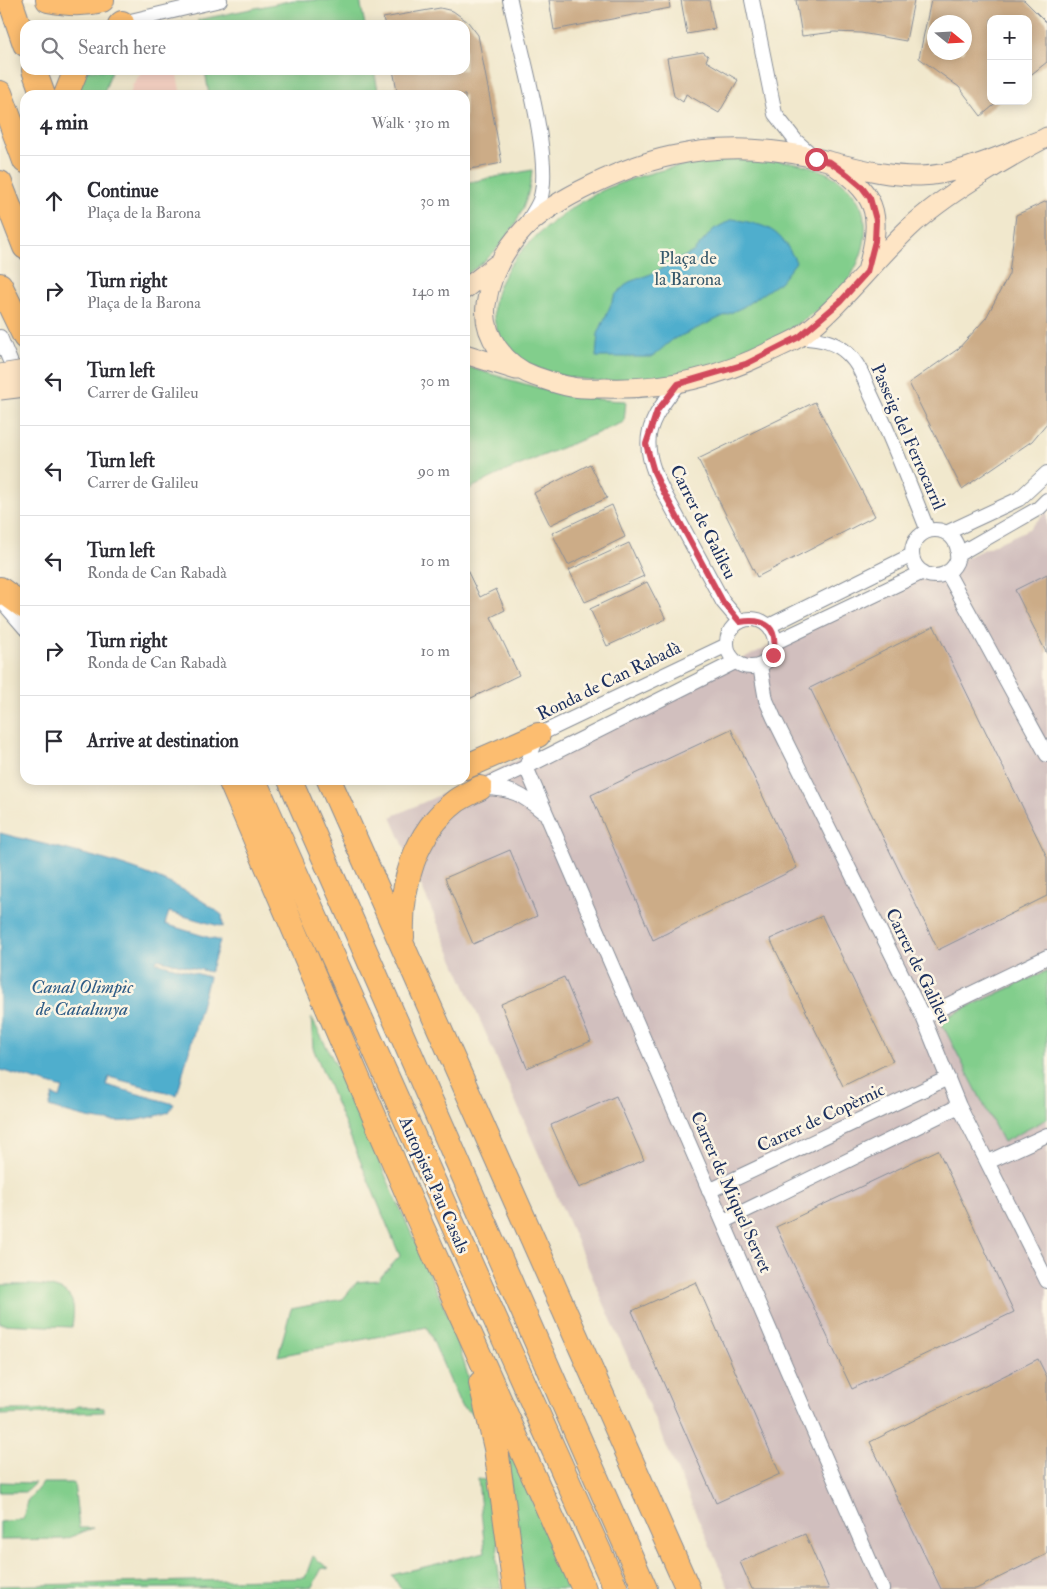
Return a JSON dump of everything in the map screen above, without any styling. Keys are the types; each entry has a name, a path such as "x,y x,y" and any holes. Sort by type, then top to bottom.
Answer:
{"highway":[{"path":"10,0 20,29"},
{"path":"48,0 67,4 87,4 102,0"},
{"path":"36,75 41,90"},
{"path":"68,90 74,75"},
{"path":"0,93 20,147"},
{"path":"0,183 20,234"},
{"path":"0,269 20,324"},
{"path":"0,285 20,326"},
{"path":"0,589 20,603"},
{"path":"470,766 538,735"},
{"path":"219,785 269,874"},
{"path":"232,785 269,874 584,1589"},
{"name":"Autopista Pau Casals","path":"256,785 598,1549 614,1589"},
{"name":"Autopista Pau Casals","path":"292,785 645,1589"},
{"path":"331,785 688,1589"},
{"path":"403,946 401,921 407,874 425,835 456,802 480,788"},
{"path":"471,1335 496,1448 515,1589"}],"street":[{"path":"138,20 220,0"},
{"path":"501,0 514,22"},
{"path":"510,0 541,149 544,175 540,200 525,228 500,261 488,286 485,312 487,325 494,344 518,370"},
{"path":"752,0 775,114 796,141 861,186 870,198 876,220 875,241 867,272"},
{"path":"525,228 564,201 609,176 672,156 726,149 784,152 894,176 925,176 961,168 1044,139"},
{"path":"470,356 572,387 625,389 678,384 746,364 799,337 840,302 910,228 931,210 1044,139"},
{"path":"470,285 500,261"},
{"path":"0,337 20,383"},
{"name":"Passeig del Ferrocarril","path":"799,337 821,339 836,344 848,354 858,368 889,433 928,531"},
{"path":"0,374 20,371"},
{"name":"Carrer de Galileu","path":"678,384 657,411 646,444 654,472 662,489 723,602 740,622"},
{"path":"0,390 20,388"},
{"path":"946,532 1020,499 1047,473"},
{"path":"957,555 1039,508 1047,500"},
{"path":"939,530 946,532 956,544 957,555 953,567 947,572 933,575 923,572 915,564 912,555 917,538 928,531 939,530"},
{"path":"769,626 912,555"},
{"path":"776,642 923,572"},
{"path":"947,572 1047,755"},
{"path":"0,599 20,622"},
{"path":"757,619 769,626 776,642 773,655 760,666 746,668 735,662 727,645 729,633 740,622 757,619"},
{"name":"Ronda de Can Rabadà","path":"526,767 538,735 727,645"},
{"path":"480,788 526,767 735,662"},
{"name":"Carrer de Galileu","path":"760,666 766,700 774,718 923,1017 959,1106 1047,1280"},
{"name":"Carrer de Miquel Servet","path":"526,767 882,1589"},
{"name":"Carrer de Miquel Servet","path":"480,788 507,788 526,798 544,812"},
{"path":"923,1017 1047,957"},
{"name":"Carrer de Copèrnic","path":"709,1191 948,1078"},
{"path":"724,1221 959,1106"},
{"path":"988,1162 1047,1135"}],"shaded area":[{"path":"139,75 177,75 180,90 131,90"},
{"path":"1047,511 1047,1589 729,1589 391,817 462,785 470,785 470,781 1029,529"}],"green space":[{"path":"294,0 360,0 364,20 198,20"},
{"path":"83,75 110,75 105,90 77,90"},
{"path":"206,75 375,75 378,90 208,90"},
{"name":"Plaça de la Barona","path":"726,158 774,160 809,166 837,179 850,190 859,203 864,217 863,249 857,265 847,282 826,304 772,340 738,358 710,368 676,376 623,381 568,377 535,367 516,356 508,348 495,324 495,299 505,274 522,250 545,228 594,195 615,185 670,168"},
{"path":"532,170 530,186 525,201 511,230 491,255 470,272 470,182"},
{"path":"470,368 564,394 626,401 624,422 506,471 470,489"},
{"path":"1047,971 1047,1119 1003,1142 940,1020"},
{"path":"311,1017 337,1067 454,1329 481,1420 461,1406 427,1327 278,1356 291,1309 343,1299 357,1282 378,1280 400,1256 313,1048"},
{"path":"0,1285 47,1286 64,1292 73,1303 72,1327 0,1324"},
{"path":"78,1406 104,1408 104,1412 0,1415 0,1410 70,1410"},
{"path":"504,1435 571,1589 524,1589"},
{"path":"478,1479 491,1481 499,1532 497,1559 501,1589 401,1589 392,1575 485,1552"},
{"path":"0,1482 35,1483 25,1492 0,1492"},
{"path":"43,1483 74,1483 79,1528 93,1528 65,1539 0,1540 0,1522 23,1519 27,1501"},
{"path":"313,1556 329,1569 322,1568 312,1587 0,1589 0,1586 305,1578"}],"water":[{"path":"733,219 772,230 784,242 796,262 780,282 743,307 672,340 652,357 596,357 598,334 615,295 629,282 651,274 693,252 714,229"},
{"name":"Canal Olimpic de Catalunya","path":"0,833 116,863 144,873 172,884 198,898 222,915 223,927 169,912 165,924 220,941 210,972 157,959 156,962 209,977 177,1095 109,1077 106,1085 174,1104 169,1112 137,1120 122,1121 109,1121 81,1116 49,1107 53,1095 60,1098 63,1088 0,1070"}],"building":[{"path":"549,0 669,0 670,8 554,30"},
{"path":"681,0 709,0 715,29 687,34"},
{"path":"796,0 914,0 906,41 861,33 834,32 802,36"},
{"path":"931,0 1024,0 1047,23 1047,62 1032,74 1032,15 987,15 987,105 994,105 981,116 959,87 919,58 927,19 927,60 972,60 972,15 928,15"},
{"path":"440,8 453,11 465,20 384,20 383,18"},
{"path":"470,25 478,35 502,163 470,169 470,90 397,90 394,75 470,75"},
{"path":"703,52 708,56 706,61 738,80 719,113 686,94 683,102 674,96 667,58"},
{"path":"1047,201 1047,423 1032,441 962,489 909,383 958,349 986,318 1009,274 1016,215"},
{"path":"815,402 875,516 757,577 698,459"},
{"path":"590,464 607,498 550,525 534,493"},
{"path":"612,505 625,537 568,565 552,533"},
{"path":"629,543 644,576 585,602 569,570"},
{"path":"1047,574 1047,654 1015,590"},
{"path":"470,576 480,597 496,589 505,610 491,617 519,675 470,699"},
{"path":"647,582 666,619 607,646 590,609"},
{"path":"934,626 1047,857 1047,896 938,950 810,688"},
{"path":"731,729 797,868 653,940 591,795"},
{"path":"510,850 537,916 473,944 445,878"},
{"path":"822,916 893,1061 843,1086 770,939"},
{"path":"564,977 591,1041 527,1068 501,1004"},
{"path":"616,1096 644,1160 579,1188 551,1125"},
{"path":"938,1150 1014,1312 852,1389 776,1227"},
{"path":"696,1282 780,1474 716,1503 632,1311"},
{"path":"1038,1359 1047,1377 1047,1554 976,1589 941,1589 870,1442"},
{"path":"805,1534 829,1589 752,1589 740,1562"}],"route":[{"path":"773,655 776,642 769,626 757,619 740,622 723,602 654,472 646,444 657,411 678,384 746,364 799,337 840,302 867,272 875,241 876,220 870,198 861,186 830,162 816,159"}]}
